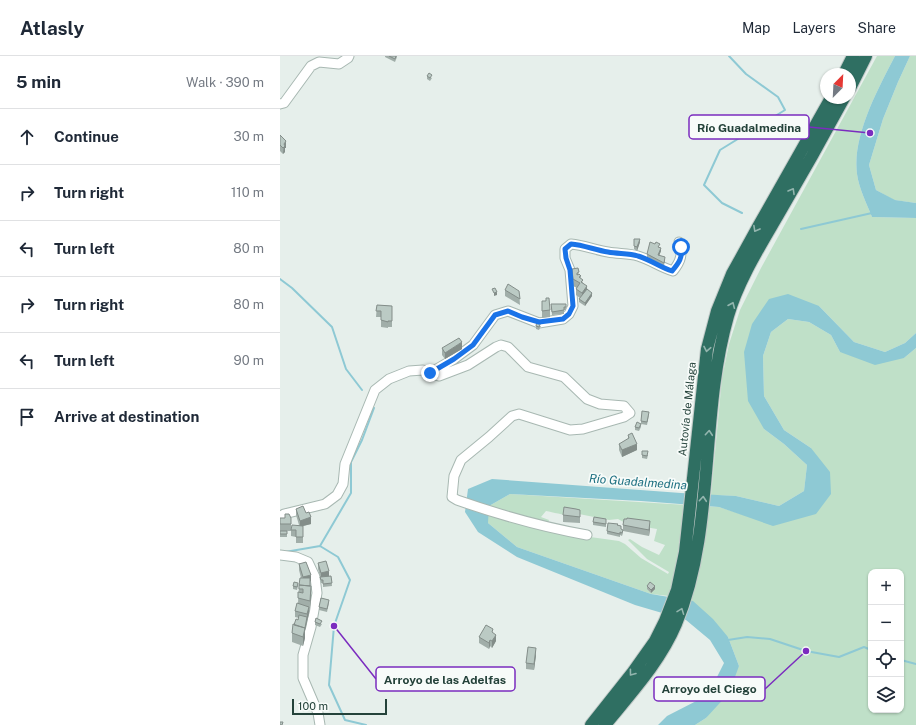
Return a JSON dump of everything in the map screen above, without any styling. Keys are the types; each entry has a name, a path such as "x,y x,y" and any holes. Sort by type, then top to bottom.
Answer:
{"highway":[{"path":"847,68 853,56"},
{"path":"856,76 866,56"},
{"name":"Autovía de Málaga","path":"591,725 634,672 676,625 688,593 699,471 707,349 718,311 732,274 828,104"},
{"name":"Autovía de Málaga","path":"699,471 719,350 728,314 743,279 841,104"},
{"name":"Autovía de Málaga","path":"605,725 643,679 660,644"}],"street":[{"path":"280,104 284,103 311,66 319,62 339,64 349,56"},
{"path":"430,373 454,359 473,345 495,315 508,311 539,322 563,319 569,314 573,306 570,270 565,249 571,244 607,252 636,256 650,260 662,268 672,271 678,264 682,254 679,242"},
{"path":"280,517 284,514 325,504 337,495 343,484 345,464 375,390 389,379 409,371 423,370 439,376 468,365 501,345 508,347 528,367 564,377 587,400 600,404 624,406 630,413 624,417 583,429 570,430 519,414 512,416 490,437 461,460 454,476 452,497 505,516 547,528 587,536"},
{"path":"280,555 296,557 308,562 315,577 317,594 311,627 303,655 302,678 318,713 320,725"}],"green space":[{"path":"877,56 895,56 874,98 862,129 856,159 857,174 861,191 872,217 916,218 916,333 905,343 885,352 854,342 819,306 752,324 764,429 784,444 807,465 804,491 779,506 736,496 711,495 722,378 729,344 740,310 761,268 851,104 856,104 856,94"},
{"path":"910,56 916,56 916,203 894,200 876,190 869,165 883,119"},
{"path":"788,319 809,322 831,335 840,352 904,358 916,348 916,725 695,725 706,718 739,666 728,637 669,596 651,594 517,547 488,523 488,514 583,536 619,541 625,544 641,558 668,574 669,572 647,559 628,540 630,539 642,547 659,555 665,545 654,541 657,529 627,524 618,519 609,520 579,514 567,515 546,511 541,517 549,520 547,525 489,508 489,506 510,494 719,507 744,515 816,514 811,448 784,430 764,396 763,356 771,332"}],"water":[{"path":"895,56 910,56 883,119 869,165 876,190 895,200 916,203 916,218 872,217 861,191 857,174 856,159 862,129 874,98"},
{"path":"788,294 819,306 854,342 885,352 905,343 916,333 916,348 904,358 875,365 840,352 831,335 809,322 788,319 771,332 763,356 764,396 784,430 811,448 830,472 831,494 816,514 773,526 719,507 641,501 510,494 489,506 488,523 517,547 651,594 693,601 713,619 728,637 739,666 729,693 706,718 695,725 658,725 667,716 708,695 724,663 710,640 686,620 635,605 517,557 478,532 465,512 468,489 492,479 736,496 779,506 804,491 807,465 784,444 764,429 748,401 744,352 752,324 769,299"}],"building":[{"path":"389,56 396,56 395,59"},
{"path":"429,73 432,75 430,78 427,76"},
{"path":"280,135 286,141 283,148 280,145"},
{"path":"634,239 640,239 637,247 634,246"},
{"path":"650,242 660,244 658,247 661,248 658,255 665,257 664,263 647,254"},
{"path":"578,268 579,272 577,275 579,274 581,276 579,277 583,280 581,282 587,286 582,293 576,289 580,283 573,279 572,269"},
{"path":"508,284 519,291 520,299 505,290"},
{"path":"495,288 497,292 494,293 492,289"},
{"path":"587,289 592,293 585,303 579,299"},
{"path":"546,298 549,298 550,310 542,311 542,301 546,301"},
{"path":"551,304 566,304 566,307 564,307 564,310 552,312"},
{"path":"377,305 392,306 392,321 388,322 381,320 381,311 376,311"},
{"path":"537,321 541,322 539,327 536,326"},
{"path":"459,338 462,342 445,353 442,348"},
{"path":"642,411 649,412 647,422 641,421"},
{"path":"637,422 641,424 639,428 635,427"},
{"path":"632,433 637,444 622,450 619,444 629,438 628,435"},
{"path":"642,451 648,451 647,456 642,455"},
{"path":"303,506 306,513 309,512 311,517 300,521 296,509"},
{"path":"564,507 580,510 580,517 563,515"},
{"path":"285,514 289,514 291,524 280,524 280,518 285,518"},
{"path":"594,517 606,519 606,524 593,522"},
{"path":"627,518 650,521 649,530 623,525 624,519"},
{"path":"608,523 618,524 617,525 621,526 621,529 623,530 622,533 620,532 620,534 607,531"},
{"path":"292,525 303,526 303,537 296,537 296,530 291,530"},
{"path":"280,531 287,531 287,534 280,534"},
{"path":"326,561 329,571 321,573 318,563"},
{"path":"306,562 311,575 303,577 299,564"},
{"path":"331,576 332,583 323,584 323,580 321,580 320,577"},
{"path":"300,578 310,578 310,586 299,585"},
{"path":"294,582 298,583 297,587 293,586"},
{"path":"650,582 655,586 651,590 647,586"},
{"path":"299,585 311,586 310,601 298,598 298,592 303,593 303,589 299,589"},
{"path":"321,598 329,600 327,609 319,607"},
{"path":"297,603 309,607 307,614 295,611"},
{"path":"299,615 307,617 305,628 294,625 296,619 298,620"},
{"path":"316,618 322,621 320,624 315,622"},
{"path":"293,624 305,628 303,637 292,633"},
{"path":"486,625 493,629 492,632 496,635 492,641 490,640 489,643 479,637"},
{"path":"528,647 536,648 534,664 526,663"}],"waterway":[{"path":"729,56 746,74 778,97 785,110 720,150 704,185 722,203 742,213"},
{"path":"801,229 872,213"},
{"path":"280,279 292,288 332,327 346,369 362,390"},
{"path":"320,546 351,493 351,462 362,440 374,408"},
{"path":"285,552 320,546 338,557 350,580 334,626 329,685 345,720 366,725"},
{"path":"728,640 747,637 770,639 806,651 839,657 864,647 868,649"},
{"path":"904,661 916,664"}],"place":[{"name":"Río Guadalmedina","path":"870,133"},
{"name":"Arroyo de las Adelfas","path":"334,626"},
{"name":"Arroyo del Ciego","path":"806,651"}],"route":[{"path":"430,373 454,359 473,345 495,315 508,311 539,322 563,319 569,314 573,306 570,270 565,249 571,244 607,252 636,256 650,260 662,268 672,271 678,264 682,254 681,247"}]}
